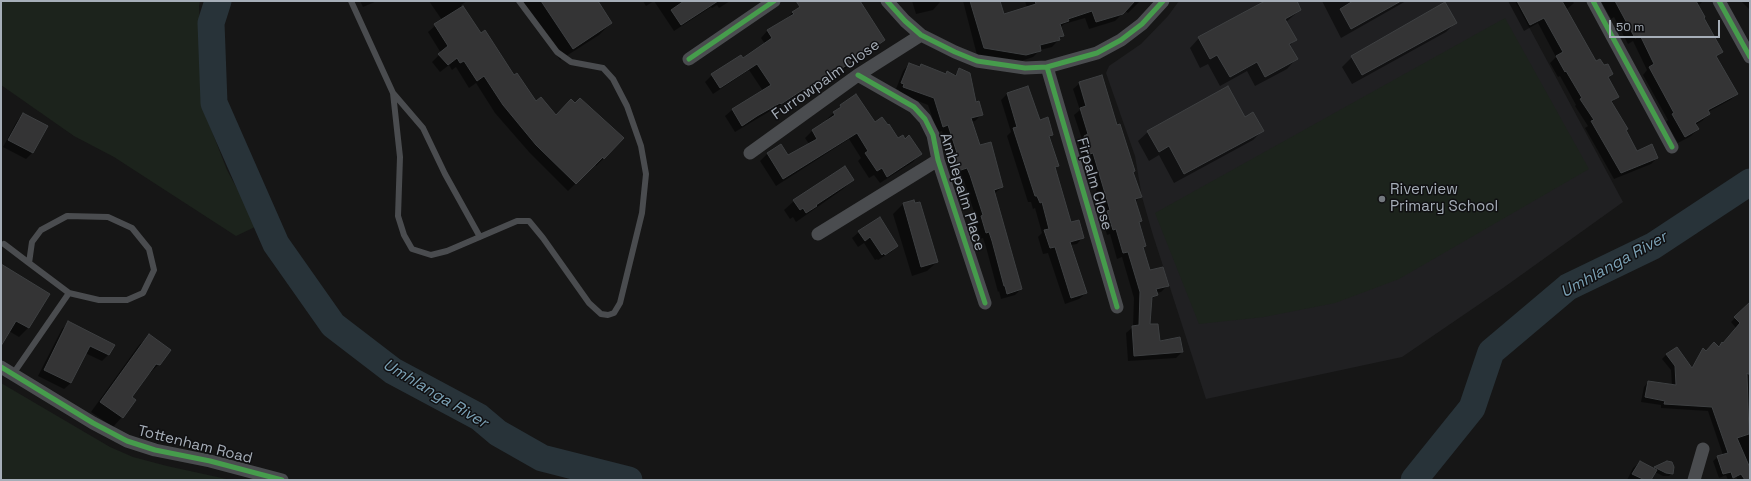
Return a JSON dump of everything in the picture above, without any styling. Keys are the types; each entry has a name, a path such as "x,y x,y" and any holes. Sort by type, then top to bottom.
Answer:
{"street":[{"path":"689,59 774,1"},
{"path":"887,1 905,21 921,35 955,52 977,60 1025,68 1047,67 1097,53 1121,40 1142,24 1163,1"},
{"path":"1593,1 1672,148"},
{"path":"1719,1 1750,57"},
{"name":"Furrowpalm Close","path":"750,153 858,75 921,35"},
{"name":"Firpalm Close","path":"1047,67 1117,307"},
{"name":"Amblepalm Place","path":"858,75 914,107 925,120 933,136 938,160 985,303"},
{"name":"Amblepalm Place","path":"818,234 938,160"},
{"name":"Tottenham Road","path":"1,367 93,423 127,441 155,450 217,463 282,480"},
{"path":"1695,480 1703,449"}],"lane":[{"path":"351,1 393,93 423,128 445,174 480,237"},
{"path":"393,93 400,157 398,216 404,235 412,249 430,255 447,251 517,221 529,222 543,238 590,303 600,314 608,315 614,313 620,303 642,213 646,174 641,146 627,106 613,80 603,68 571,62 557,52 519,1"},
{"path":"4,244 70,293 99,300 127,300 143,293 154,270 149,249 132,228 108,217 68,216 41,230 32,242 30,263"},
{"path":"13,374 70,293"}],"shaded area":[{"path":"1,1 200,1 204,111 227,170 257,226 236,236 114,157 74,136 1,85"},
{"name":"Riverview Primary School","path":"1179,1 1515,1 1623,202 1503,288 1402,357 1206,399 1152,232 1142,197 1135,156 1106,73 1109,66 1141,44 1168,16"},
{"path":"1505,18 1589,169 1399,279 1335,303 1264,317 1199,324 1155,213"},
{"path":"1,383 110,447 133,457 231,480 1,480"}],"building":[{"path":"541,1 598,1 612,23 573,49"},
{"path":"684,1 718,1 681,25 671,10"},
{"path":"796,1 860,1 885,40 852,63 805,91 804,89 742,126 732,109 771,85 757,64 720,88 711,74 741,55 743,58 772,38 767,30 794,14 792,12 800,7"},
{"path":"970,1 1000,1 1004,14 1036,4 1035,1 1135,1 1123,14 1096,22 1092,11 1068,19 1069,21 1060,24 1064,36 1059,37 1060,40 1040,45 1041,51 1026,55 984,48"},
{"path":"1265,1 1297,1 1301,10 1285,19 1297,40 1289,44 1298,59 1265,77 1257,62 1230,77 1217,55 1210,59 1198,37"},
{"path":"1353,1 1401,1 1351,29 1340,9"},
{"path":"1517,1 1562,1 1596,61 1600,59 1604,65 1608,64 1613,74 1608,77 1619,97 1611,101 1628,129 1626,130 1637,151 1652,144 1658,158 1621,173 1591,121 1594,120 1580,99 1582,98 1556,56 1563,52 1544,18 1530,25"},
{"path":"1615,1 1696,1 1723,52 1716,56 1738,94 1708,110 1710,114 1695,123 1699,129 1685,137 1649,67 1654,64 1640,35 1635,38"},
{"path":"1445,2 1457,23 1362,75 1351,56"},
{"path":"463,6 481,33 485,30 514,75 517,73 536,101 541,97 556,115 571,99 575,103 580,98 624,138 604,159 603,157 576,184 536,145 503,105 484,76 477,81 464,61 460,63 457,58 448,65 438,54 448,46 434,24"},
{"path":"909,63 920,67 921,64 946,74 947,71 956,76 959,68 970,73 976,102 979,101 983,115 971,118 980,145 991,142 1003,187 994,190 1022,289 1007,294 989,232 986,233 981,216 983,215 970,175 967,168 958,171 953,154 957,153 948,125 943,127 934,98 903,87 904,84 901,83"},
{"path":"1102,75 1117,125 1120,124 1135,171 1133,172 1142,197 1135,199 1142,221 1139,222 1146,246 1143,247 1150,270 1163,267 1169,286 1156,289 1158,295 1152,297 1150,324 1158,324 1160,341 1180,337 1183,352 1134,356 1132,326 1139,325 1140,292 1128,252 1123,253 1116,229 1113,230 1107,211 1110,210 1093,153 1090,154 1084,136 1088,134 1080,108 1086,106 1079,82"},
{"path":"1028,86 1040,120 1048,117 1053,135 1049,136 1059,166 1055,167 1071,222 1079,220 1084,238 1070,242 1087,293 1071,298 1055,247 1050,248 1044,230 1049,229 1042,202 1040,203 1037,196 1035,196 1013,128 1017,127 1007,93"},
{"path":"1228,86 1245,117 1253,112 1264,131 1184,174 1169,146 1159,152 1147,131"},
{"path":"856,94 875,122 882,117 888,125 889,124 898,138 903,135 905,139 909,135 922,154 887,177 882,168 877,171 865,153 868,151 857,133 783,179 767,153 781,144 788,155 817,139 812,130 835,115 833,112 841,107 840,105"},
{"path":"23,113 48,126 33,153 8,140"},
{"path":"845,166 854,180 806,213 803,208 800,210 793,200"},
{"path":"914,200 915,203 920,202 938,262 921,267 903,203"},
{"path":"880,217 898,246 885,255 884,253 882,255 870,237 865,241 858,231"},
{"path":"1,264 50,294 29,328 16,321 1,346"},
{"path":"1750,302 1750,375 1747,373 1749,434 1737,438 1750,468 1750,480 1745,480 1741,474 1733,478 1731,472 1723,474 1717,456 1728,453 1712,407 1664,404 1665,401 1645,397 1648,381 1676,385 1675,366 1666,354 1677,347 1692,368 1703,348 1706,351 1714,342 1719,347 1722,342 1723,343 1740,323 1734,317"},
{"path":"68,321 115,345 109,355 90,346 71,383 44,370"},
{"path":"149,334 171,350 160,365 156,364 132,397 136,400 123,418 100,402"},
{"path":"1640,461 1657,470 1651,480 1645,480 1632,474"},
{"path":"1667,461 1672,462 1674,467 1673,474 1666,473 1654,467"}],"waterway":[{"name":"Umhlanga River","path":"218,1 211,23 214,103 276,244 333,325 393,371 479,417 498,433 542,458 629,480"},
{"name":"Umhlanga River","path":"1414,480 1472,408 1491,352 1568,287 1653,246 1750,182"}],"cycle path":[{"path":"689,59 774,1"},
{"path":"887,1 905,21 921,35 955,52 977,61 1025,68 1047,67 1097,53 1121,40 1142,24 1163,1"},
{"path":"1593,1 1672,147"},
{"path":"1719,1 1750,57"},
{"path":"1047,67 1117,307"},
{"path":"858,75 914,107 925,119 933,135 938,160 985,303"},
{"path":"1,367 93,423 127,441 155,450 210,461 282,480"}],"place":[{"name":"Riverview Primary School","path":"1382,199"}]}
